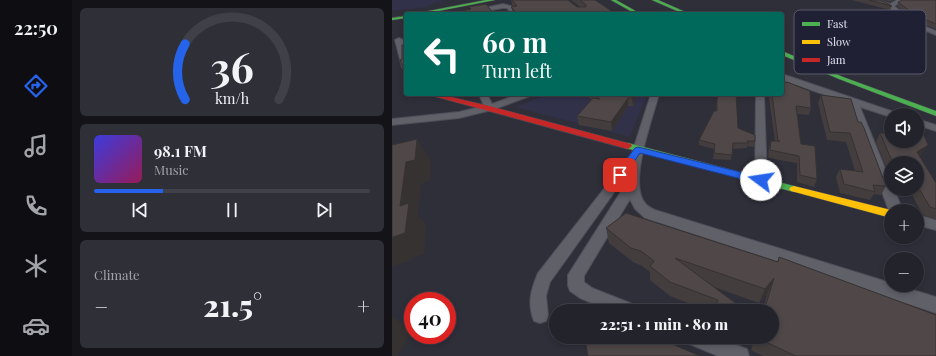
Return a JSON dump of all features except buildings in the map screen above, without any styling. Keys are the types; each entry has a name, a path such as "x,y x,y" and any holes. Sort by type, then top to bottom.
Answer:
{"main road":[{"path":"426,12 493,0"},
{"path":"448,12 474,9 505,0"},
{"path":"613,0 634,12"},
{"path":"654,0 683,12"},
{"path":"392,18 404,16"},
{"path":"784,53 794,57"},
{"path":"832,74 936,114"},
{"path":"806,75 884,108"},
{"path":"438,96 489,108 638,149 884,212"},
{"path":"924,121 936,127"}],"street":[{"path":"874,0 890,6 895,10"},
{"path":"890,6 901,0"},
{"path":"465,12 474,9 506,6 513,12"},
{"path":"926,29 936,33"},
{"path":"399,40 404,59"},
{"path":"784,78 854,103 884,111"},
{"path":"484,96 489,108"},
{"path":"392,122 459,115 489,108 522,96"},
{"path":"654,96 632,173 633,190 639,205 650,214 936,305"},
{"path":"760,96 761,180"},
{"path":"854,103 893,204"},
{"path":"924,124 936,127"},
{"path":"540,315 536,301 538,290 544,278 638,149"},
{"path":"613,304 586,293 576,286 576,275 633,183"},
{"path":"924,222 936,225"},
{"path":"710,344 740,356"}],"shaded area":[{"path":"392,0 444,0 439,4 439,1 426,7 392,11"},
{"path":"543,96 646,96 630,137 515,107"}],"traffic: fast":[{"path":"426,12 493,0"},
{"path":"613,0 635,12"},
{"path":"654,0 683,12"},
{"path":"392,19 404,17"},
{"path":"784,54 794,58"},
{"path":"832,74 936,114"},
{"path":"628,146 794,189"}],"traffic: slow":[{"path":"794,189 884,212"}],"traffic: jam":[{"path":"438,96 489,108 628,146"}],"route":[{"path":"620,175 638,149 761,180"}]}
